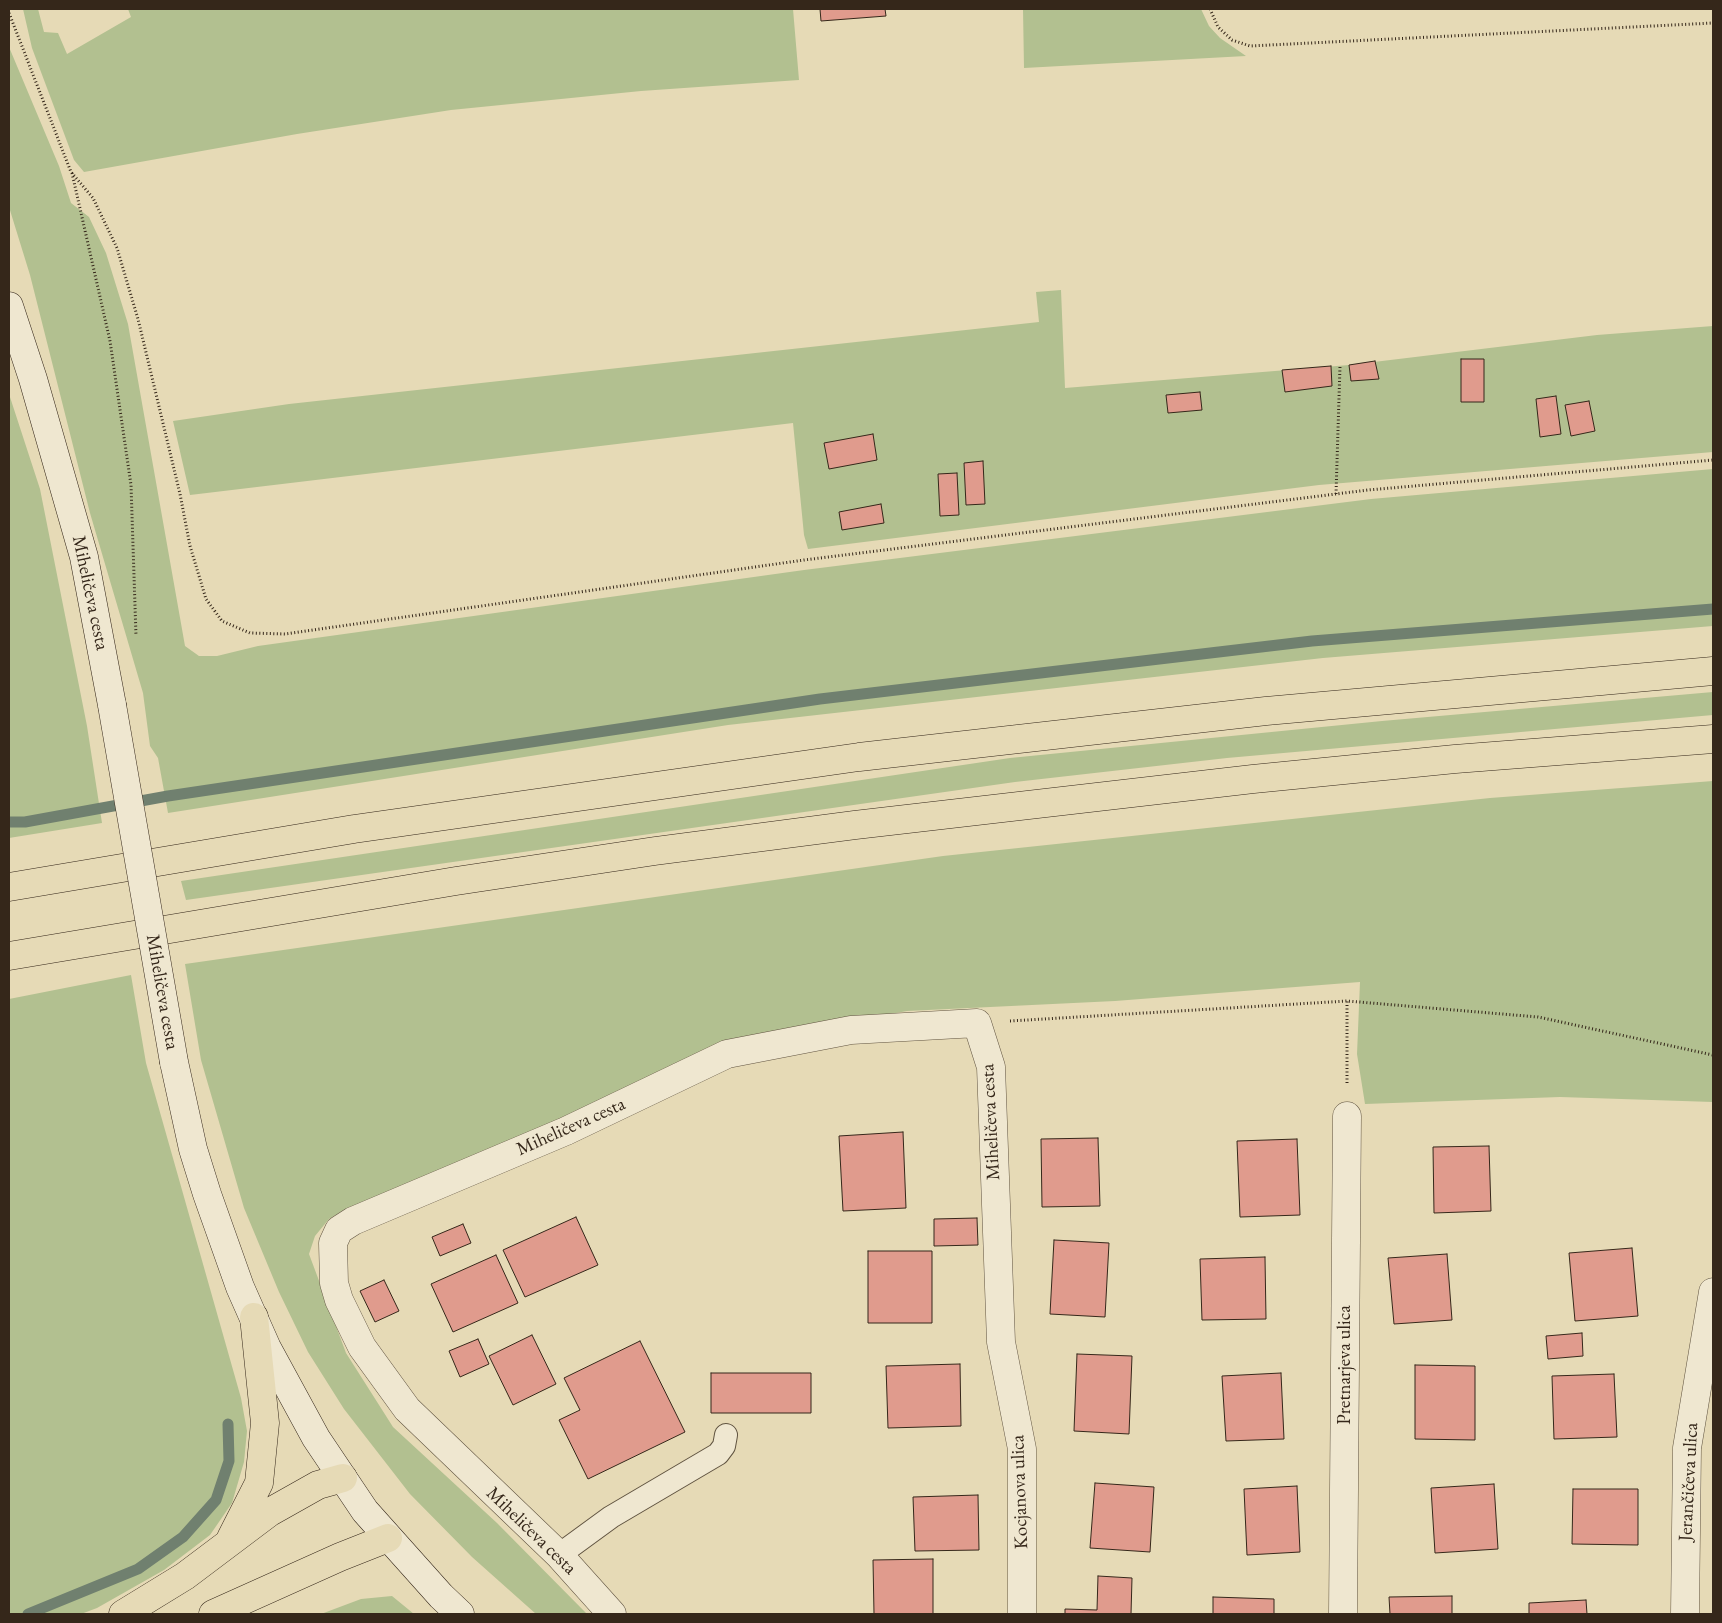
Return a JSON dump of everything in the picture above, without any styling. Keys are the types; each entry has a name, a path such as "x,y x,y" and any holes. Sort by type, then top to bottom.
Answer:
{"highway":[{"path":"9,887 354,829 859,757 1266,711 1713,671"},
{"path":"9,956 456,881 655,851 855,825 1263,778 1455,759 1713,739"},
{"path":"229,1543 259,1483 265,1423 254,1318"},
{"path":"123,1614 185,1576 270,1512 318,1485 343,1478"},
{"path":"213,1614 340,1557 388,1538"}],"street":[{"name":"Miheličeva cesta","path":"9,306 33,379 84,557 112,705 174,1062 191,1141 207,1194 266,1348 316,1438 365,1511 460,1614"},
{"name":"Miheličeva cesta","path":"612,1614 559,1555 407,1409 362,1347 339,1300 334,1282 333,1243 339,1230 353,1221 566,1131 727,1054 851,1030 977,1023 991,1067 1001,1342"},
{"name":"Pretnarjeva ulica","path":"1343,1614 1347,1116"},
{"name":"Jerančičeva ulica","path":"1685,1614 1687,1448 1713,1292"},
{"name":"Kocjanova ulica","path":"1001,1342 1022,1449 1022,1614"}],"lane":[{"path":"559,1555 611,1516 718,1454 724,1446 726,1435"}],"path":[{"path":"1210,9 1218,27 1232,40 1250,46 1713,23"},
{"path":"9,13 72,172 110,341 131,485 136,638"},
{"path":"72,172 93,198 117,248 138,319 180,494 190,546 206,598 222,621 250,633 285,634 804,560 1336,494 1713,460"},
{"path":"1336,494 1340,366"},
{"path":"977,1023 1347,1001 1538,1017 1713,1055"},
{"path":"1347,1001 1347,1116"}],"green space":[{"path":"23,9 38,9 44,32 58,33 67,54 131,17 128,9 793,9 799,80 641,91 451,110 297,134 84,172 74,160 32,48"},
{"path":"1023,9 1201,9 1209,26 1220,38 1246,56 1024,68"},
{"path":"9,47 59,166 71,203 89,217 106,253 128,324 185,646 199,656 217,656 258,646 804,570 1371,499 1713,469 1713,626 1323,658 728,725 168,813 158,758 150,746 143,693 90,513 30,275 9,207"},
{"path":"1061,290 1065,388 1349,365 1597,335 1713,326 1713,452 1319,485 808,549 804,535 793,423 190,495 173,421 289,404 1039,322 1036,292"},
{"path":"9,394 40,489 87,726 102,823 9,838"},
{"path":"1713,692 1713,715 1227,758 1015,782 186,900 181,881 1010,758 1382,721"},
{"path":"1713,781 1713,1102 1560,1097 1365,1104 1357,1054 1360,982 1115,1001 907,1011 715,1045 572,1114 341,1212 329,1219 315,1236 309,1254 346,1353 393,1427 497,1523 587,1614 536,1614 472,1557 410,1494 344,1409 308,1352 279,1292 244,1208 201,1060 185,964 943,856 1490,798"},
{"path":"131,975 146,1063 241,1398 247,1431 244,1462 232,1503 210,1535 164,1570 97,1608 81,1614 9,1614 9,999"},
{"path":"392,1596 414,1614 321,1614 361,1599"}],"building":[{"path":"820,9 885,9 886,16 821,21"},
{"path":"1461,359 1484,359 1484,402 1461,402"},
{"path":"1375,361 1379,379 1351,381 1349,365"},
{"path":"1331,366 1332,386 1285,392 1282,370"},
{"path":"1200,392 1202,410 1168,413 1166,395"},
{"path":"1556,396 1561,434 1540,437 1536,399"},
{"path":"1589,401 1595,431 1571,436 1565,405"},
{"path":"873,434 877,460 829,469 824,443"},
{"path":"983,461 985,504 966,505 964,463"},
{"path":"957,473 959,515 940,516 938,474"},
{"path":"881,504 884,523 842,530 839,512"},
{"path":"903,1132 906,1208 843,1211 839,1136"},
{"path":"1098,1138 1100,1206 1042,1207 1041,1139"},
{"path":"1297,1139 1300,1215 1240,1217 1237,1141"},
{"path":"1489,1146 1491,1211 1434,1213 1433,1147"},
{"path":"576,1217 598,1265 525,1297 503,1250"},
{"path":"977,1218 978,1245 934,1246 934,1219"},
{"path":"463,1224 471,1243 440,1256 432,1237"},
{"path":"1054,1240 1109,1243 1105,1317 1050,1314"},
{"path":"1632,1248 1638,1316 1575,1321 1569,1253"},
{"path":"868,1251 932,1251 932,1323 868,1323"},
{"path":"1447,1254 1452,1320 1394,1324 1388,1258"},
{"path":"496,1255 518,1303 453,1332 431,1284"},
{"path":"1265,1257 1266,1319 1202,1320 1200,1259"},
{"path":"384,1280 399,1311 375,1322 360,1291"},
{"path":"1582,1333 1583,1356 1548,1359 1546,1336"},
{"path":"532,1335 556,1384 513,1405 489,1356"},
{"path":"478,1339 489,1364 460,1377 449,1351"},
{"path":"640,1341 685,1432 588,1479 559,1420 580,1410 564,1378"},
{"path":"1077,1354 1132,1356 1129,1434 1074,1431"},
{"path":"960,1364 961,1426 888,1428 886,1366"},
{"path":"1415,1365 1475,1366 1475,1440 1415,1439"},
{"path":"711,1373 811,1373 811,1413 711,1413"},
{"path":"1281,1373 1284,1439 1226,1441 1222,1376"},
{"path":"1614,1374 1617,1437 1554,1439 1552,1376"},
{"path":"1095,1483 1154,1487 1150,1552 1090,1548"},
{"path":"1494,1484 1498,1549 1435,1553 1431,1488"},
{"path":"1297,1486 1300,1552 1247,1555 1244,1489"},
{"path":"1573,1489 1638,1489 1638,1545 1572,1544"},
{"path":"978,1495 979,1550 915,1551 913,1497"},
{"path":"933,1559 933,1614 874,1614 873,1560"},
{"path":"1098,1576 1132,1578 1131,1614 1065,1614 1065,1609 1097,1610"},
{"path":"1452,1596 1452,1614 1390,1614 1389,1597"},
{"path":"1213,1597 1274,1599 1274,1614 1213,1614"},
{"path":"1586,1600 1587,1614 1529,1614 1529,1603"}],"waterway":[{"path":"9,822 25,822 168,796 820,699 1312,641 1713,609"},
{"path":"28,1614 138,1569 183,1537 216,1500 229,1461 228,1424"}]}
